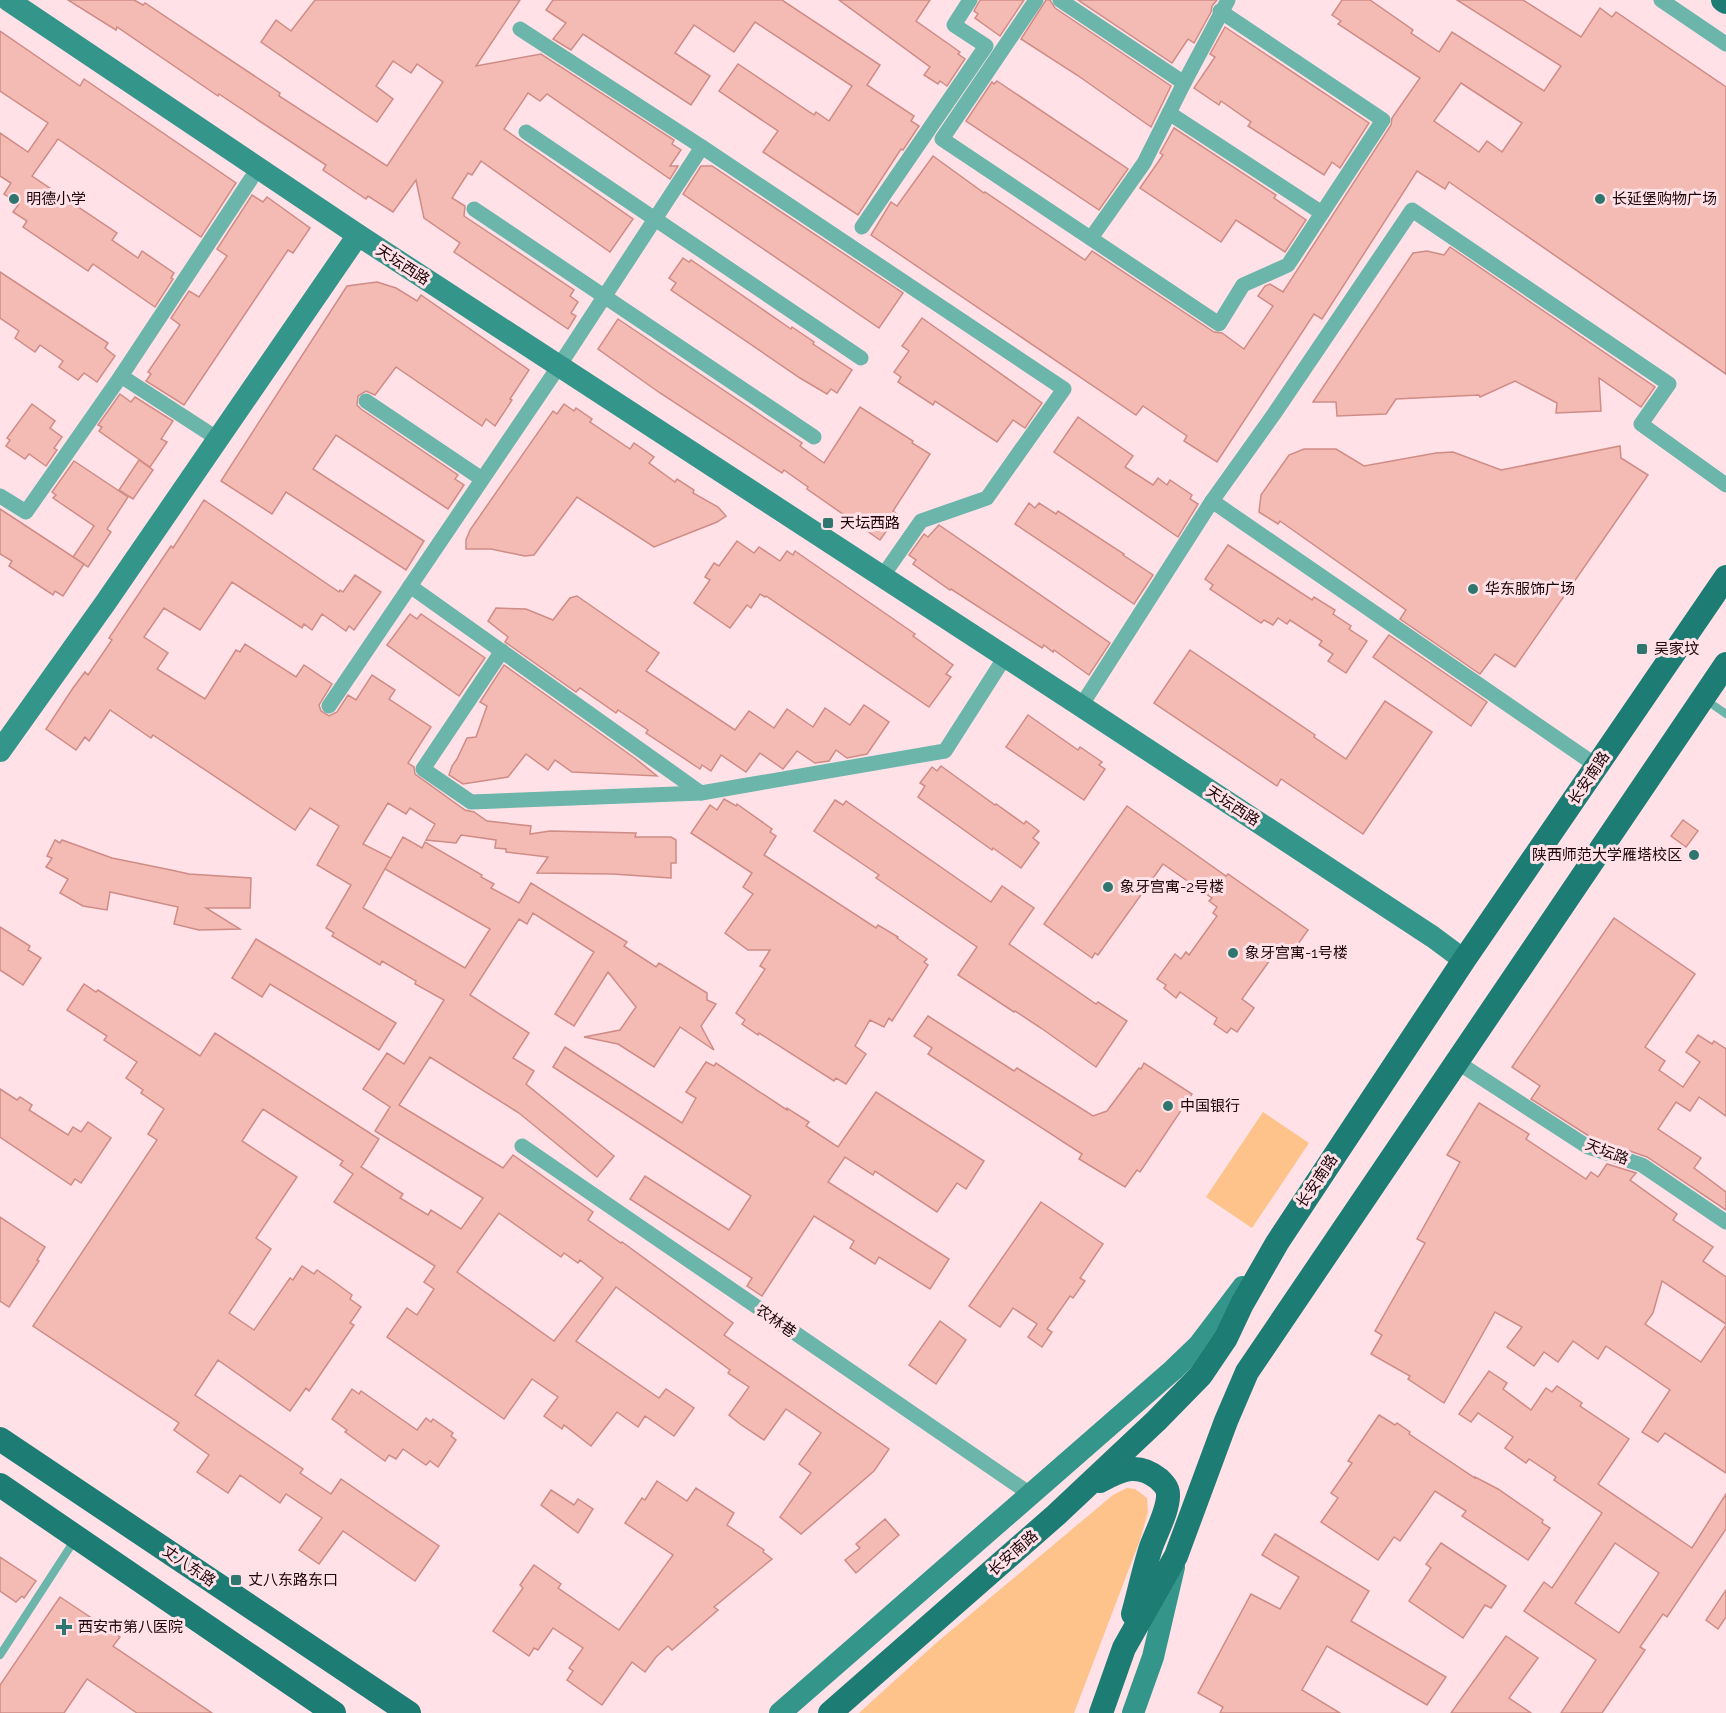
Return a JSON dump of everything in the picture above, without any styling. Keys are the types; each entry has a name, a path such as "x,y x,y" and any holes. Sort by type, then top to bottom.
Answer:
{"main road":[{"name":"长安南路","path":"830,1713 1081,1492 1162,1416 1201,1375 1214,1358 1276,1242 1464,960 1726,577"},
{"path":"1124,1648 1177,1554 1226,1421 1247,1372 1726,663"},
{"name":"丈八东路","path":"0,1439 408,1713"},
{"path":"1081,1492 1117,1472 1136,1467 1156,1477 1167,1488 1168,1495 1167,1504 1151,1547 1124,1648 1101,1713"},
{"path":"0,1485 334,1713"}],"street":[{"name":"天坛西路","path":"8,0 357,235 1081,706 1464,960"},
{"path":"862,227 986,46 954,25 970,0"},
{"path":"1036,0 942,139 1219,324 1242,285 1288,265 1383,120 1224,6 1144,163 1091,238"},
{"path":"1060,0 1184,83"},
{"path":"1661,0 1726,44"},
{"path":"520,29 702,147 1064,389 987,498 921,520 882,577"},
{"path":"1169,113 1322,213"},
{"path":"526,132 861,358"},
{"path":"329,706 559,366 702,147"},
{"path":"0,496 26,512 121,376 251,179"},
{"path":"474,209 814,437"},
{"path":"1081,706 1212,501 1274,414 1412,210 1669,384 1641,424 1726,485"},
{"path":"0,751 106,603 357,235"},
{"path":"121,376 218,439"},
{"path":"366,401 482,479"},
{"path":"1212,501 1597,766"},
{"path":"410,586 701,793"},
{"path":"502,651 423,769 471,802 701,793 945,751 1005,657"},
{"name":"天坛路","path":"1457,1062 1587,1147 1642,1165 1726,1222"},
{"name":"农林巷","path":"522,1146 1030,1494"},
{"path":"780,1713 1188,1356 1233,1301 1276,1242"},
{"path":"1133,1713 1153,1657 1177,1554"}],"lane":[{"path":"1702,698 1726,714"},
{"path":"0,1654 77,1537"}],"shaded area":[{"path":"1263,1112 1309,1143 1252,1228 1206,1197"},
{"path":"1127,1488 1135,1489 1147,1498 1148,1512 1140,1540 1074,1713 859,1713 935,1644 1113,1495"}],"building":[{"path":"68,0 134,0 143,5 145,3 280,93 279,96 387,166 443,82 417,64 411,73 393,61 376,86 393,99 377,122 261,42 276,20 291,31 315,0 520,0 476,66 541,54 674,140 672,144 681,150 670,166 678,166 670,179 547,94 540,101 528,93 504,129 633,219 610,252 481,161 472,175 468,173 452,198 465,206 464,216 574,290 570,296 578,302 571,313 576,316 568,329 454,252 460,243 424,218 416,180 393,212 368,196 366,199 323,170 326,165 219,94 218,96 117,27 116,30"},
{"path":"553,0 782,0 880,65 867,85 914,116 911,121 919,126 903,150 901,149 858,215 763,152 778,131 719,91 738,64 814,115 816,112 829,121 852,86 755,22 734,52 694,25 675,53 710,76 691,105 583,34 571,50 553,39 566,23 546,10"},
{"path":"839,0 930,0 916,21 960,52 958,54 965,59 947,86 940,81 938,84 924,75 930,67"},
{"path":"980,0 1024,0 1000,36 975,18 978,14 974,11"},
{"path":"1046,0 1050,0 1055,8 1171,86 1151,127 1021,39"},
{"path":"1078,0 1217,0 1194,43 1188,39 1172,63"},
{"path":"1342,0 1370,0 1413,30 1411,33 1439,52 1452,32 1544,91 1561,66 1457,0 1523,0 1581,37 1600,8 1612,17 1616,12 1726,87 1726,374 1449,182 1445,189 1417,171 1322,319 1314,314 1217,462 1184,441 1187,436 1143,406 1136,415 871,235 891,202 897,206 933,156 1085,260 1092,251 1214,332 1222,333 1244,349 1273,306 1258,296 1265,286 1270,284 1283,292 1391,125 1392,118 1420,78 1338,24 1341,21 1332,15","holes":["1461,83 1522,123 1502,152 1487,141 1479,152 1434,121"]},
{"path":"1225,27 1369,123 1340,168 1332,162 1324,175 1248,126 1251,122 1221,101 1219,105 1194,88 1215,57 1210,54"},
{"path":"0,31 80,86 84,79 236,183 201,237 58,139 32,176 117,233 112,240 138,258 142,251 174,273 171,278 173,279 155,307 93,264 88,271 23,227 27,221 13,212 19,204 4,194 11,183 0,176 0,133 28,152 48,123 0,91"},
{"path":"997,81 1128,169 1099,210 966,121 992,82 994,84"},
{"path":"1174,128 1276,195 1274,198 1306,220 1285,252 1236,220 1221,242 1140,188 1163,155 1160,153"},
{"path":"701,166 712,166 903,293 879,328 683,194"},
{"path":"252,195 263,202 267,197 310,228 293,253 288,250 184,405 146,381 151,374 148,372 180,325 171,318 189,291 199,297 227,256 217,249"},
{"path":"1450,247 1655,387 1641,407 1599,378 1601,411 1556,413 1557,403 1515,381 1480,397 1479,395 1396,399 1386,414 1337,416 1336,402 1313,402 1413,253 1427,251 1444,255"},
{"path":"683,258 689,262 691,260 852,370 837,393 831,389 827,394 800,378 671,290 676,283 669,278"},
{"path":"0,272 108,343 105,348 115,356 97,382 84,373 78,380 59,367 63,361 40,345 35,352 15,338 19,331 0,318"},
{"path":"377,282 396,288 417,301 421,295 529,370 495,426 486,419 482,426 396,367 375,395 366,391 358,396 357,405 361,409 458,475 455,479 464,485 448,509 336,435 313,469 424,541 406,570 286,492 272,514 221,481 347,286"},
{"path":"922,318 1042,403 1025,428 1013,420 997,442 935,401 933,405 898,382 901,377 894,372 909,351 902,346"},
{"path":"618,319 802,443 800,446 824,463 860,407 930,454 893,511 898,515 880,540 807,489 808,487 784,470 782,473 660,393 598,349"},
{"path":"120,394 131,402 135,397 173,421 161,439 167,442 150,467 99,431 102,427 98,425"},
{"path":"32,404 55,421 50,428 62,437 54,448 57,450 46,466 29,454 25,459 6,446 10,440 7,438"},
{"path":"564,404 574,411 576,408 592,419 590,422 630,449 634,443 654,457 649,463 675,482 677,479 694,490 693,493 718,507 726,516 717,522 654,547 577,497 534,555 525,556 491,549 466,549 466,540 470,530 553,411 557,414"},
{"path":"1078,417 1133,456 1125,467 1153,485 1158,478 1167,485 1170,480 1192,495 1190,499 1198,504 1178,537 1054,452"},
{"name":"华东服饰广场","path":"1620,446 1621,458 1648,475 1515,667 1495,654 1480,674 1400,619 1406,610 1280,521 1278,524 1259,512 1261,495 1289,455 1304,449 1336,449 1364,466 1453,452 1501,470"},
{"path":"139,460 153,470 133,499 119,490"},
{"path":"74,461 128,497 107,529 111,532 88,567 73,557 94,526 53,498 56,495 52,492"},
{"path":"204,500 339,592 340,590 343,592 355,575 381,592 354,630 349,626 346,631 322,614 312,630 304,624 302,628 232,582 200,630 164,608 144,637 168,653 157,669 205,699 236,650 240,652 245,644 296,677 304,665 332,684 319,705 321,711 329,716 337,712 348,695 356,700 372,675 395,690 389,699 431,727 408,763 414,767 415,774 465,810 474,812 487,821 531,826 530,834 550,831 636,833 635,837 671,837 676,840 676,863 671,863 671,878 613,874 537,873 548,857 506,852 506,849 495,848 496,840 461,835 456,843 426,840 435,824 410,808 406,814 388,803 363,844 391,858 363,908 465,968 490,929 385,869 403,837 422,848 425,842 482,875 481,877 494,884 491,888 519,903 531,883 627,942 624,946 656,967 659,963 707,993 707,1000 716,1004 701,1026 714,1050 680,1027 654,1067 618,1044 584,1037 620,1030 636,1007 608,972 574,1026 555,1014 594,952 533,913 527,924 519,919 470,995 529,1033 513,1058 534,1071 526,1084 614,1156 597,1177 519,1113 430,1057 399,1105 503,1168 513,1155 593,1212 588,1220 733,1323 724,1335 889,1449 874,1471 801,1534 780,1517 811,1473 799,1464 821,1433 786,1409 764,1440 740,1424 729,1415 749,1387 728,1373 730,1370 616,1287 576,1341 659,1398 666,1389 694,1408 674,1436 645,1416 638,1427 617,1412 591,1446 564,1425 562,1429 544,1416 558,1397 532,1379 504,1419 387,1337 407,1308 417,1315 434,1289 424,1282 435,1266 334,1202 353,1174 340,1165 343,1161 263,1109 242,1141 297,1177 256,1238 271,1249 229,1313 254,1330 290,1278 293,1280 302,1266 314,1274 317,1270 333,1281 352,1295 350,1299 361,1307 350,1323 354,1325 309,1391 306,1388 290,1411 218,1360 195,1395 303,1469 300,1473 331,1494 341,1479 439,1546 415,1581 343,1531 319,1564 299,1550 322,1518 286,1494 280,1503 240,1475 228,1493 197,1472 209,1455 174,1430 179,1423 33,1326 157,1140 148,1134 164,1109 141,1093 143,1090 126,1078 137,1062 104,1040 107,1036 67,1010 84,984 96,992 98,990 200,1056 215,1033 379,1139 361,1167 403,1194 400,1198 428,1215 431,1210 461,1229 483,1198 375,1131 390,1107 363,1089 387,1053 404,1064 444,1000 415,984 416,981 382,961 380,965 332,936 334,933 326,928 351,885 317,865 339,826 310,808 295,830 153,735 151,738 110,710 89,741 85,737 76,750 46,729 85,672 88,675 112,640 109,638 171,546 173,548","holes":["499,1213 561,1257 564,1253 578,1263 580,1260 603,1278 554,1341 457,1272"]},
{"path":"1029,503 1035,508 1039,503 1056,514 1058,511 1153,575 1134,604 1015,524"},
{"path":"0,509 84,564 63,596 55,591 53,595 9,566 12,561 0,554"},
{"path":"939,525 1110,643 1089,675 1054,650 1053,652 1044,645 1042,648 913,564 916,560 909,555 924,534 928,537"},
{"path":"737,541 754,553 759,547 780,561 787,551 793,555 795,551 915,634 913,636 953,665 946,674 951,677 929,707 766,596 760,594 751,608 747,605 730,628 694,603 710,580 705,577 714,563 719,566"},
{"path":"1228,545 1312,600 1314,597 1335,610 1333,614 1367,641 1346,673 1328,661 1333,654 1319,645 1322,641 1290,620 1287,624 1278,618 1273,625 1264,620 1261,623 1210,589 1213,585 1205,579"},
{"path":"577,596 659,653 646,671 735,730 749,711 774,728 787,709 813,727 825,708 850,725 864,705 889,722 867,754 847,758 836,750 829,761 815,763 797,751 783,769 760,753 746,772 721,755 711,771 702,765 700,769 646,733 648,730 618,710 616,713 580,688 576,692 505,642 508,637 488,621 496,608 526,609 553,620 570,598"},
{"path":"410,614 417,619 421,614 485,658 459,696 387,645"},
{"path":"1389,635 1487,702 1471,726 1373,657"},
{"path":"1190,650 1315,735 1314,737 1346,759 1385,701 1432,732 1363,834 1281,779 1277,786 1154,703"},
{"path":"504,665 657,776 572,772 555,760 548,770 526,754 508,777 463,784 449,775 467,738 476,737 487,706 480,702"},
{"path":"1028,715 1078,750 1080,747 1102,762 1099,765 1105,769 1084,800 1006,747"},
{"path":"941,766 995,805 1024,824 1026,821 1039,831 1033,838 1039,843 1021,868 918,797 925,786 920,783 932,767 937,771"},
{"path":"724,799 736,806 737,804 772,829 770,832 776,836 764,855 876,928 878,925 898,937 927,959 924,962 928,965 892,1021 889,1018 884,1027 870,1020 855,1046 866,1054 846,1084 836,1078 834,1081 759,1033 758,1035 742,1024 745,1020 736,1013 765,969 760,966 770,950 748,950 725,933 753,894 743,887 752,873 691,833 710,805 717,810"},
{"path":"835,800 843,805 846,801 991,902 1002,886 1034,908 1009,944 1096,1004 1098,1002 1127,1021 1096,1067 1041,1028 958,975 977,947 876,878 879,875 814,831"},
{"path":"1127,806 1308,930 1291,954 1280,946 1242,999 1254,1008 1237,1032 1231,1028 1227,1033 1214,1024 1217,1018 1180,992 1176,998 1164,988 1166,985 1157,979 1175,954 1181,959 1186,952 1189,955 1217,916 1213,913 1217,907 1209,901 1212,898 1163,864 1098,955 1095,953 1092,958 1044,924"},
{"path":"1683,820 1698,831 1686,847 1671,836"},
{"path":"55,840 60,843 62,840 112,858 189,874 251,878 250,908 206,908 240,929 199,930 174,924 178,907 110,892 107,910 83,906 60,893 68,879 46,867 52,858 47,856"},
{"path":"1614,918 1695,974 1645,1047 1665,1061 1659,1070 1683,1087 1700,1062 1686,1052 1698,1035 1726,1049 1726,1116 1699,1097 1690,1111 1676,1102 1658,1129 1701,1158 1694,1168 1726,1192 1726,1210 1647,1157 1592,1138 1531,1099 1540,1086 1512,1067"},
{"path":"0,927 30,946 28,950 41,958 23,985 0,970"},
{"path":"256,939 396,1023 379,1050 270,984 262,997 232,978"},
{"path":"928,1016 1014,1071 1017,1068 1093,1116 1107,1111 1144,1063 1192,1094 1140,1172 1137,1170 1125,1187 1079,1159 1082,1154 928,1054 932,1048 914,1036"},
{"path":"565,1047 682,1123 696,1098 686,1092 706,1062 714,1066 716,1063 809,1122 806,1126 838,1147 876,1092 984,1161 966,1189 957,1183 937,1212 875,1171 873,1175 845,1157 828,1182 949,1259 930,1289 879,1257 875,1264 850,1248 854,1241 814,1216 762,1296 747,1286 752,1278 630,1199 645,1176 729,1230 751,1196 553,1067"},
{"path":"0,1089 17,1100 20,1097 32,1105 29,1110 68,1135 73,1127 81,1132 88,1122 111,1138 81,1183 75,1179 71,1185 0,1137"},
{"path":"1479,1103 1529,1134 1526,1139 1586,1179 1591,1172 1598,1177 1607,1164 1636,1173 1630,1180 1677,1214 1673,1220 1713,1247 1703,1261 1726,1277 1726,1324 1662,1281 1653,1313 1645,1324 1701,1362 1726,1325 1726,1473 1665,1433 1658,1442 1642,1432 1670,1390 1606,1346 1598,1359 1573,1341 1558,1362 1544,1352 1534,1366 1507,1347 1522,1327 1495,1312 1444,1403 1408,1379 1410,1376 1371,1354 1382,1335 1375,1331 1425,1243 1417,1239 1460,1162 1447,1155"},
{"path":"1041,1202 1103,1244 1080,1278 1085,1281 1073,1298 1070,1296 1047,1329 1052,1332 1042,1347 1028,1337 1037,1324 1013,1308 1000,1327 969,1306"},
{"path":"0,1217 45,1247 37,1260 39,1261 9,1307 0,1301"},
{"path":"940,1321 966,1340 936,1384 909,1365"},
{"path":"1489,1371 1507,1383 1503,1389 1531,1410 1546,1388 1552,1392 1557,1386 1582,1403 1580,1406 1629,1439 1598,1484 1692,1548 1726,1494 1726,1529 1667,1617 1663,1614 1640,1647 1645,1650 1602,1713 1561,1713 1596,1660 1524,1611 1544,1582 1552,1588 1602,1513 1554,1480 1556,1477 1529,1459 1526,1463 1505,1448 1513,1437 1478,1413 1471,1422 1459,1414","holes":["1615,1543 1659,1573 1619,1633 1575,1603"]},
{"path":"352,1389 359,1394 361,1391 417,1430 426,1418 431,1422 433,1419 453,1433 451,1436 456,1440 438,1467 430,1461 426,1465 403,1449 396,1459 389,1455 385,1461 345,1432 347,1430 332,1419"},
{"path":"1379,1415 1395,1425 1397,1423 1410,1432 1409,1434 1475,1478 1498,1489 1543,1520 1542,1523 1550,1528 1528,1560 1462,1516 1466,1511 1435,1491 1400,1541 1394,1537 1378,1560 1321,1522 1338,1498 1331,1493 1352,1463 1348,1461"},
{"path":"657,1481 687,1501 696,1488 734,1513 727,1525 764,1550 763,1552 772,1559 714,1607 718,1610 672,1650 668,1646 645,1672 632,1662 602,1705 567,1680 573,1671 569,1668 583,1648 553,1628 538,1650 534,1648 529,1656 493,1631 523,1588 520,1585 534,1565 561,1584 558,1588 619,1630 673,1555 625,1523 642,1498 645,1500"},
{"path":"551,1490 574,1505 578,1499 593,1509 578,1533 541,1505"},
{"path":"885,1519 899,1535 856,1573 845,1560 860,1548 856,1544"},
{"path":"1275,1534 1369,1591 1351,1621 1446,1677 1427,1705 1327,1646 1302,1690 1340,1713 1220,1713 1223,1707 1198,1693 1251,1594 1280,1609 1299,1577 1262,1555"},
{"path":"1441,1543 1506,1586 1491,1608 1485,1605 1463,1638 1409,1601 1431,1568 1426,1564"},
{"path":"0,1557 36,1581 24,1598 22,1596 16,1602 0,1591"},
{"path":"1726,1590 1726,1617 1718,1629 1706,1620"},
{"path":"60,1597 120,1637 113,1646 212,1713 137,1713 87,1679 64,1713 0,1713 0,1685"},
{"path":"1506,1636 1538,1658 1509,1698 1531,1713 1451,1713"}],"place":[{"name":"明德小学","path":"14,199"},
{"name":"长延堡购物广场","path":"1600,199"},
{"name":"天坛西路","path":"828,523"},
{"name":"华东服饰广场","path":"1473,589"},
{"name":"吴家坟","path":"1642,649"},
{"name":"陕西师范大学雁塔校区","path":"1694,855"},
{"name":"象牙宫寓-2号楼","path":"1108,887"},
{"name":"象牙宫寓-1号楼","path":"1233,953"},
{"name":"中国银行","path":"1168,1106"},
{"name":"丈八东路东口","path":"236,1580"},
{"name":"西安市第八医院","path":"64,1627"}]}
